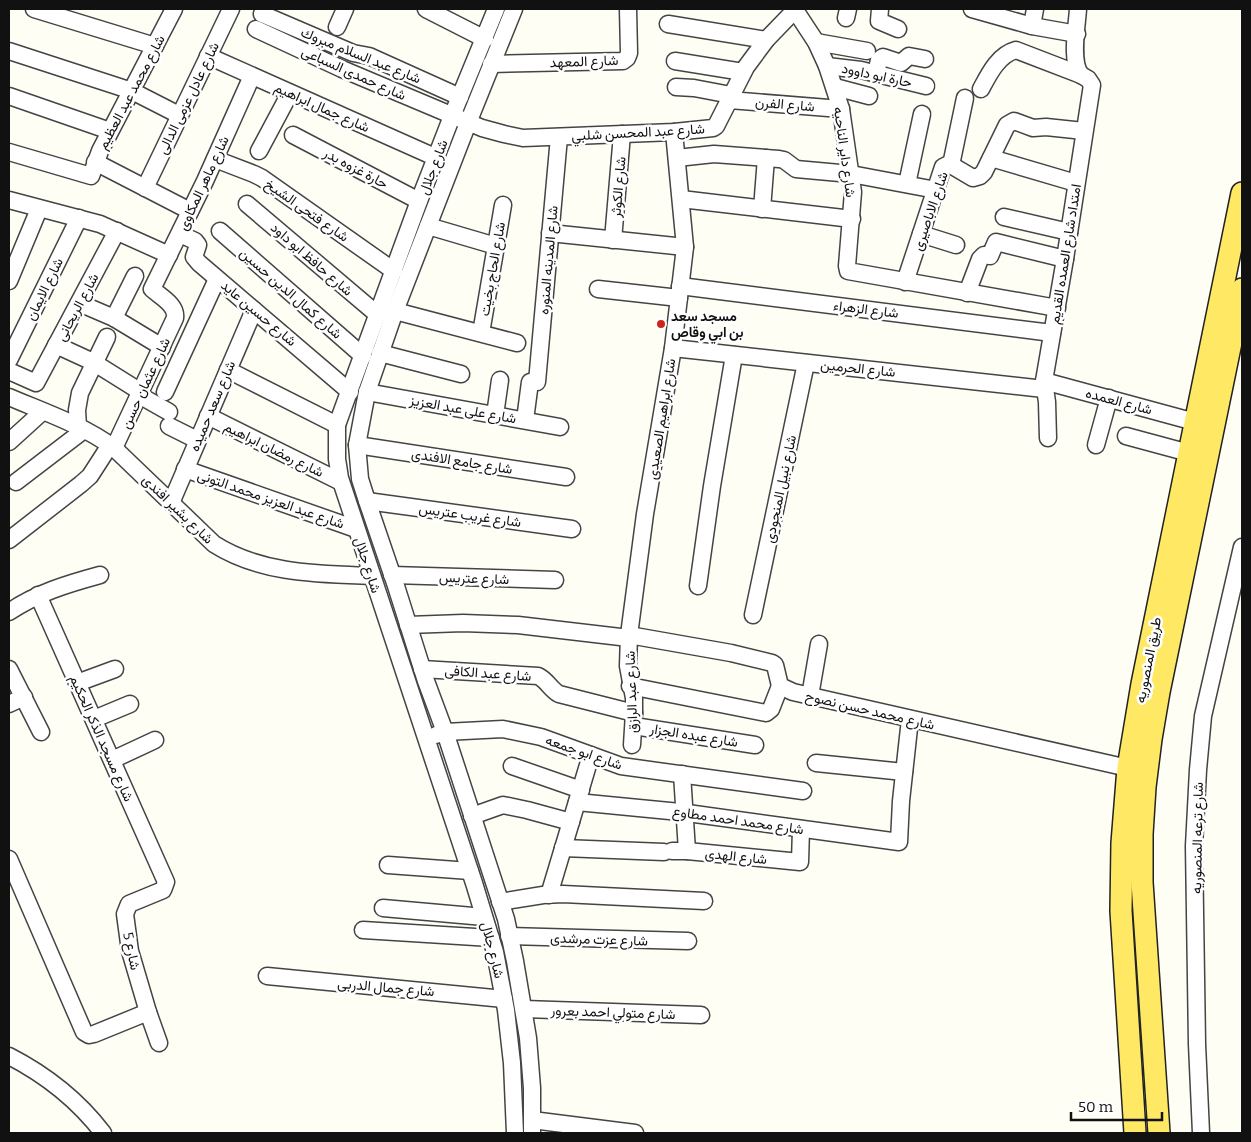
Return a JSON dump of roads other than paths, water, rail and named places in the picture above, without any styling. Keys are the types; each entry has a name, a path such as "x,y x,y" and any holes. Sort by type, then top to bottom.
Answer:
{"main road":[{"name":"طريق المنصوريه","path":"1135,1133 1121,911 1122,843 1128,768 1142,684 1242,193"},
{"name":"طريق المنصوريه","path":"1158,1133 1142,882 1142,834 1145,787 1159,692 1242,289"},
{"path":"1231,343 1242,321"}],"street":[{"path":"34,9 155,46"},
{"name":"شارع عادل عزمى الدالى","path":"145,188 231,9"},
{"path":"337,27 345,9"},
{"path":"426,9 485,39"},
{"name":"شارع جلال","path":"496,9 419,201 338,425 337,459 341,482 356,529 491,938 504,999 512,1074 515,1133"},
{"name":"شارع جلال","path":"514,9 468,122 380,353 367,392 357,445 360,479 445,732 500,902 509,936 524,1009 530,1074 532,1127"},
{"name":"شارع المعهد","path":"491,64 623,61 629,53 628,9"},
{"name":"شارع عبد المحسن شلبي","path":"452,116 504,134 523,138 674,132 713,128 716,126 743,72 766,40 793,9"},
{"name":"شارع داير الناحيه","path":"793,9 816,42 835,87 841,109 853,192 846,266 848,271 1057,308"},
{"path":"880,9 879,20 898,29"},
{"path":"972,9 990,11 1032,26 1077,34"},
{"path":"1032,26 1035,9"},
{"path":"1078,9 1075,61 1076,70 1081,75"},
{"name":"شارع محمد عبد العظيم","path":"93,169 110,131 155,46 169,10"},
{"name":"شارع عبد السلام مبروك","path":"259,21 353,53 369,56 460,97"},
{"name":"شارع حمدى السباعى","path":"259,21 342,69 452,116"},
{"path":"668,24 766,40"},
{"path":"816,42 867,52"},
{"path":"981,89 998,62 1007,54 1016,50 1081,75"},
{"path":"9,51 132,91 179,115"},
{"name":"شارع جمال ابراهيم","path":"208,56 437,158"},
{"path":"876,74 879,60 883,57 901,62 909,56 925,59"},
{"path":"675,61 743,72"},
{"name":"حارة ابو داوود","path":"827,66 847,67 926,86"},
{"name":"امتداد شارع العمده القديم","path":"1048,438 1047,402 1044,385 1092,85 1088,79 1081,75"},
{"name":"شارع ماهر المكاوى","path":"176,318 174,307 152,289 180,234 252,76"},
{"name":"شارع الفرن","path":"676,87 712,91 730,98 841,109"},
{"path":"835,87 869,96"},
{"path":"259,150 290,93"},
{"path":"9,96 110,131"},
{"path":"951,165 965,98"},
{"path":"907,184 922,114"},
{"name":"شارع الاباصيرى","path":"905,282 943,167 951,165 973,178 980,176 984,172 1007,125 1014,121 1033,128 1046,127 1084,131"},
{"name":"شارع ابراهيم الصعيدى","path":"629,636 646,514 673,348 685,247 674,132"},
{"name":"شارع الكوثر","path":"613,240 622,134"},
{"name":"حارة غزوه بدر","path":"293,135 419,201"},
{"name":"شارع المدينه المنوره","path":"525,420 533,382 559,137"},
{"path":"9,152 93,169 145,188 190,211"},
{"path":"677,158 714,154 784,160 796,169 851,174 936,190"},
{"path":"762,208 766,158"},
{"path":"991,158 1076,183"},
{"name":"شارع فتحى الشيخ","path":"215,159 262,178 394,270"},
{"path":"9,200 79,218 117,231 169,255"},
{"path":"681,200 852,218"},
{"name":"شارع حافظ ابو داود","path":"247,204 378,315"},
{"name":"شارع الحاج بخيت","path":"481,333 503,205"},
{"path":"9,281 39,209"},
{"path":"1004,217 1069,232"},
{"name":"شارع الايمان","path":"9,360 79,218"},
{"path":"428,226 496,246"},
{"name":"شارع الريحانى","path":"12,376 36,383 117,231"},
{"name":"شارع كمال الدين حسين","path":"220,231 363,356"},
{"path":"550,233 685,247"},
{"name":"شارع حسين عايد","path":"180,234 195,241 198,246 194,257 199,263 350,392"},
{"path":"921,234 956,245"},
{"path":"967,293 980,259 984,254 990,256 992,254 996,242 1065,259"},
{"path":"114,318 135,276"},
{"path":"165,392 217,279"},
{"name":"شارع الزهراء","path":"598,289 679,292 1052,333"},
{"path":"79,303 114,318 162,347"},
{"name":"شارع سعد حميده","path":"171,503 254,310"},
{"path":"396,311 517,342"},
{"name":"شارع عثمان حسن","path":"9,540 86,480 112,447 176,318"},
{"path":"16,482 81,428 77,410 80,393 93,362 107,337"},
{"path":"56,345 93,362 140,393 169,419 197,440"},
{"name":"شارع الحرمين","path":"673,348 806,363 1044,385"},
{"path":"380,353 460,374"},
{"path":"698,586 712,486 734,355"},
{"name":"شارع نبيل المنجودى","path":"753,616 806,363"},
{"path":"228,370 338,425"},
{"path":"495,415 500,380"},
{"name":"شارع العمده","path":"1044,385 1109,398 1195,422"},
{"name":"شارع على عبد العزيز","path":"367,392 560,427"},
{"name":"شارع بشير افندى","path":"9,397 81,428 112,447 214,544 227,553 290,572 372,576"},
{"path":"1096,445 1109,398"},
{"path":"9,442 42,412"},
{"name":"شارع رمضان ابراهيم","path":"208,416 341,482"},
{"path":"1126,436 1189,453"},
{"name":"شارع جامع الافندى","path":"357,445 566,477"},
{"name":"شارع عبد العزيز محمد التونى","path":"185,469 356,529"},
{"name":"شارع غريب عتريس","path":"367,501 572,529"},
{"name":"شارع ترعه المنصوريه","path":"1201,1133 1197,1044 1194,846 1198,770 1203,716 1242,546"},
{"path":"9,612 38,595 100,575"},
{"name":"شارع عتريس","path":"392,575 556,580"},
{"name":"شارع مسجد الذكر الحكيم","path":"38,595 166,882"},
{"path":"408,625 463,623 518,625 629,636 731,653 772,663 775,665 780,686 771,709 766,713 630,686"},
{"name":"شارع عبد الرازق","path":"629,636 628,666 630,686 634,698 632,746"},
{"path":"810,696 819,644"},
{"name":"شارع عبد الكافى","path":"422,668 538,676 544,678 552,690 559,694 634,719"},
{"path":"9,669 41,732"},
{"path":"77,683 115,669"},
{"name":"شارع محمد حسن نصوح","path":"780,686 787,690 810,696 1128,768"},
{"path":"9,704 24,697"},
{"path":"94,719 130,704"},
{"name":"شارع عبده الجزار","path":"634,719 755,745"},
{"path":"816,763 904,772 910,719"},
{"name":"شارع ابو جمعه","path":"426,738 445,732 503,730 541,737 621,766 803,790"},
{"path":"112,760 155,740"},
{"path":"549,895 591,755"},
{"name":"شارع محمد احمد مطاوع","path":"512,766 579,796 898,842 904,772"},
{"path":"674,851 684,812 682,774"},
{"path":"472,816 503,805 571,822"},
{"name":"شارع الهدى","path":"563,848 674,851 800,862 801,829"},
{"path":"9,859 13,882 84,1032 94,1034 148,1012"},
{"path":"388,865 470,871"},
{"name":"شارع 5","path":"159,1043 130,951 125,914 129,904 163,890 166,882"},
{"path":"500,902 549,895 704,901"},
{"path":"383,908 484,917"},
{"path":"363,930 491,938"},
{"name":"شارع عزت مرشدى","path":"509,936 688,942"},
{"name":"شارع جمال الدربى","path":"267,976 504,999"},
{"name":"شارع متولي احمد بعرور","path":"524,1009 701,1015"},
{"path":"9,1056 54,1083 75,1101 103,1133"},
{"path":"512,1074 530,1074"},
{"path":"532,1127 635,1133"}],"place":[{"name":"مسجد سعد بن ابي وقاص","path":"661,324"}]}
